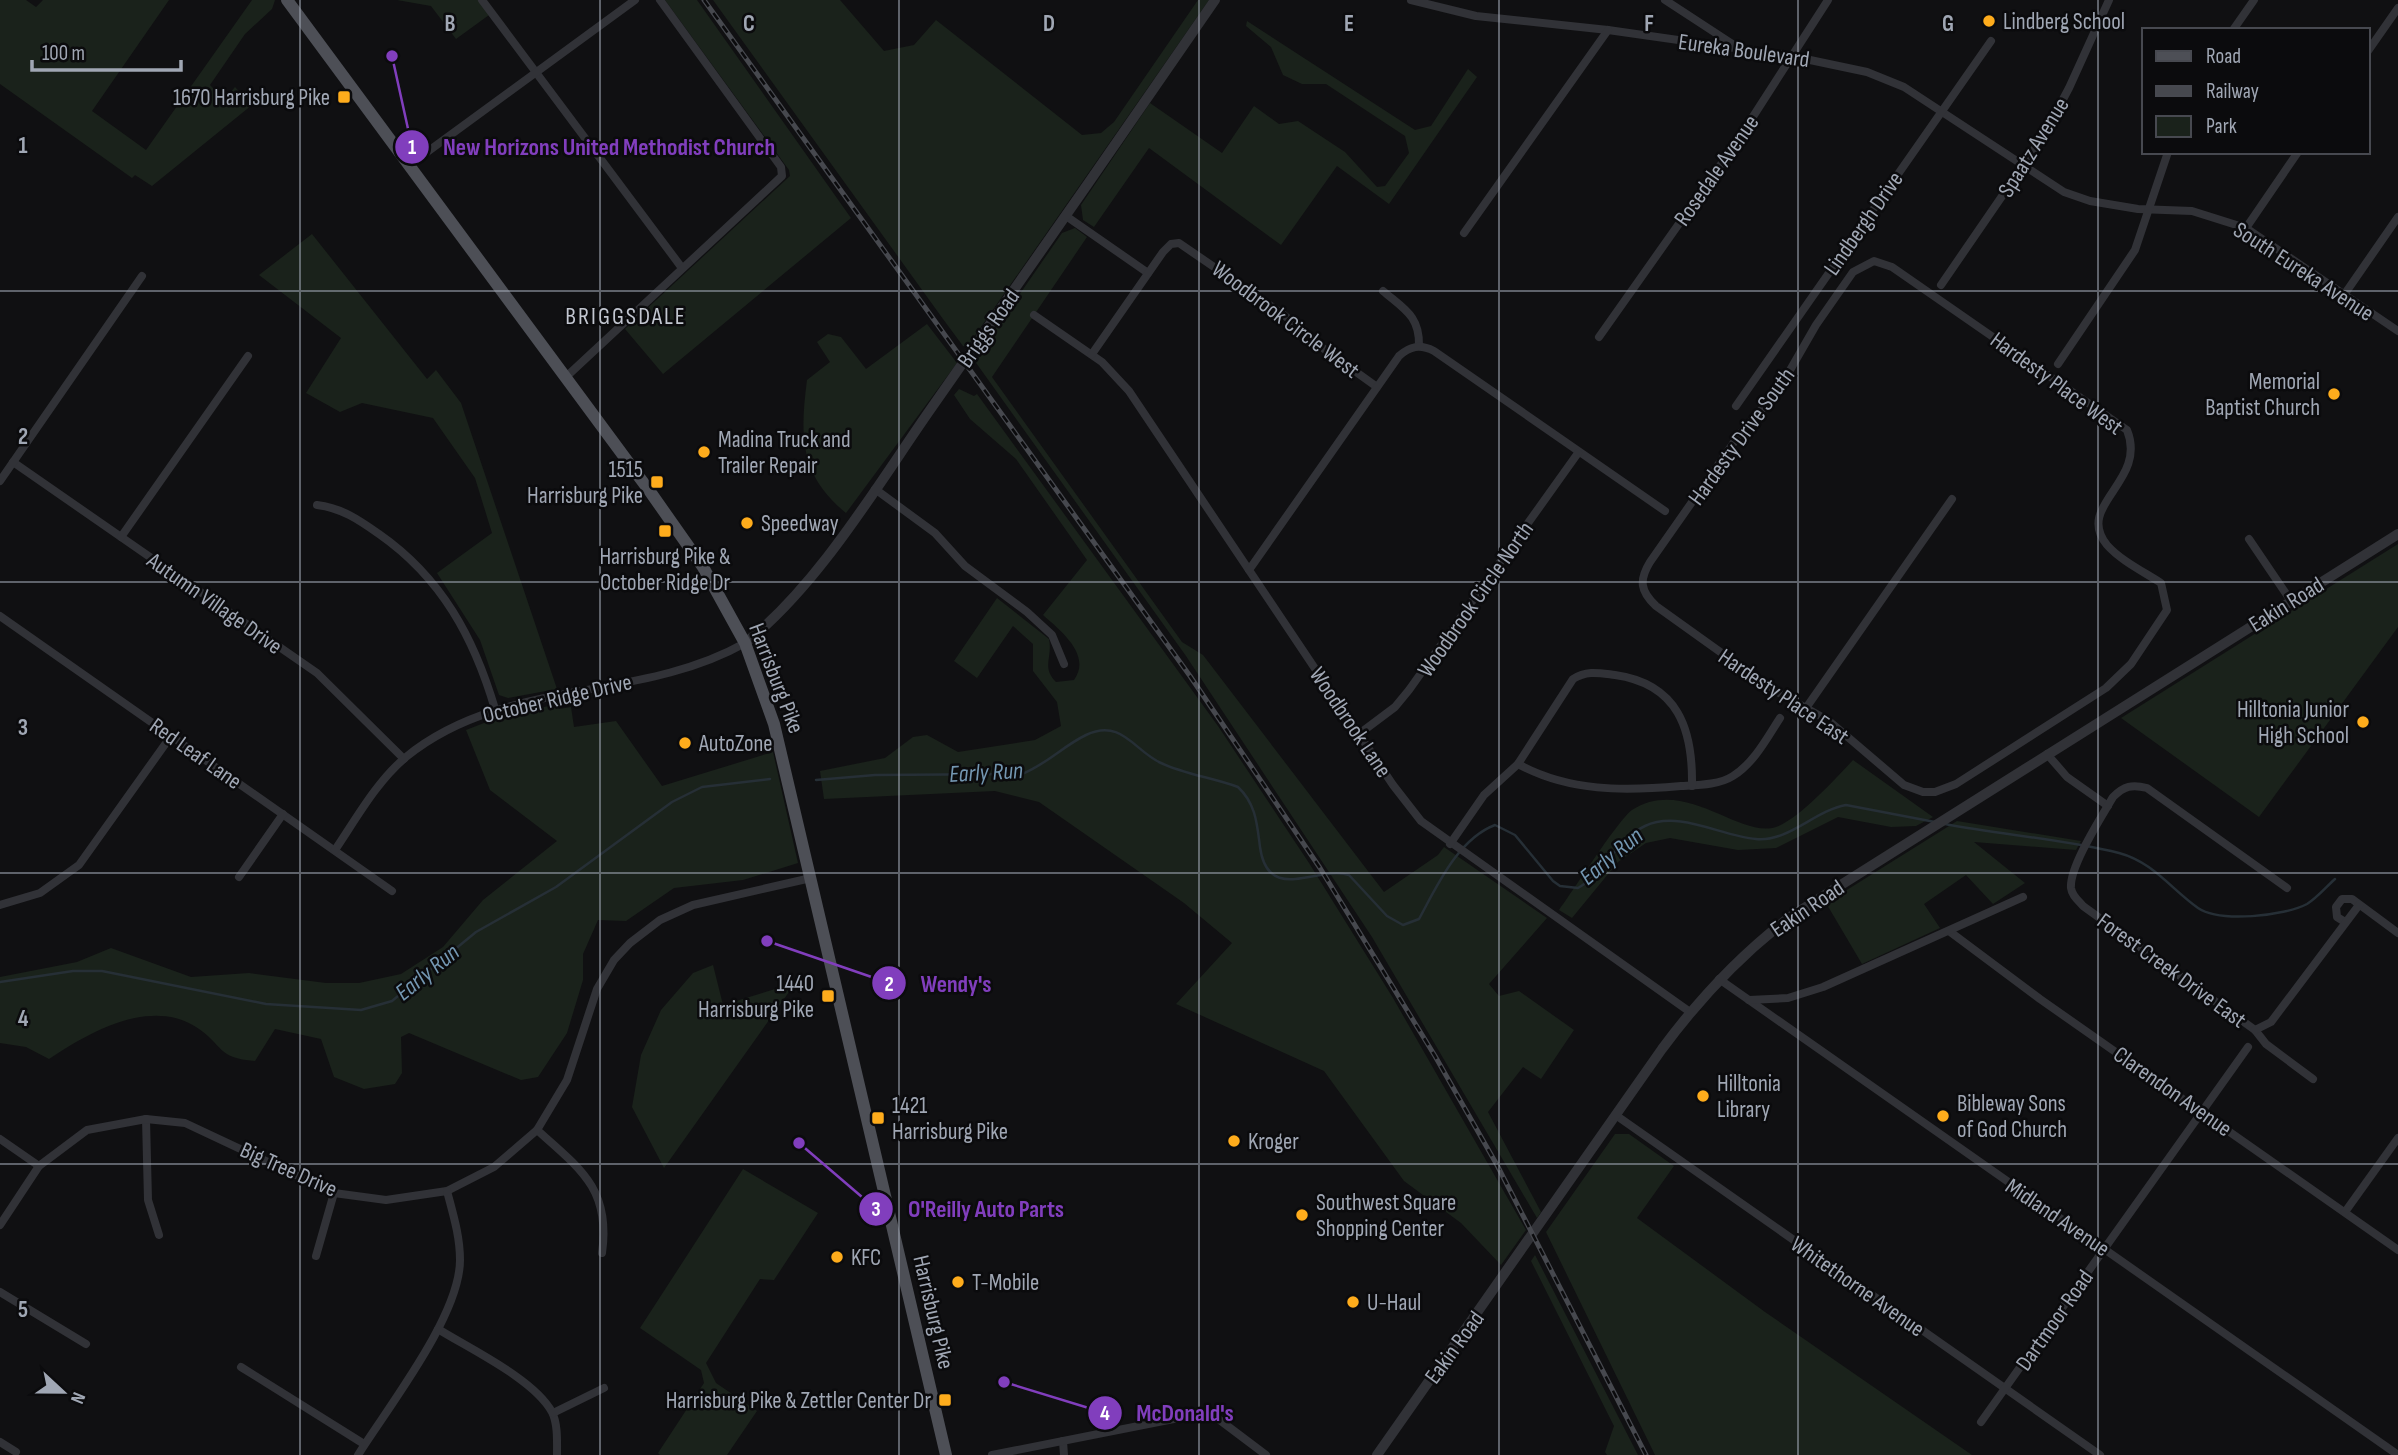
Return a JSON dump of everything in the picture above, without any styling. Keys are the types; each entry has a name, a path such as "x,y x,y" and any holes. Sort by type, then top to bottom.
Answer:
{"main road":[{"name":"Harrisburg Pike","path":"287,0 567,376 702,567 745,643 782,751 946,1455"}],"street":[{"path":"482,0 682,268"},
{"path":"408,166 635,0"},
{"path":"567,376 782,176 781,167 660,0"},
{"name":"Briggs Road","path":"745,643 766,626 803,586 875,489 1215,0"},
{"name":"Eureka Boulevard","path":"1411,0 1476,16 1608,30 1791,56 1886,78 1942,111"},
{"path":"1665,0 1740,49"},
{"name":"Rosedale Avenue","path":"1599,337 1717,171 1828,0"},
{"name":"Spaatz Avenue","path":"1941,285 2023,165 2069,88 2109,0"},
{"path":"2234,28 2254,0"},
{"path":"2370,48 2398,8"},
{"path":"1464,233 1608,30"},
{"name":"Lindbergh Drive","path":"1736,406 1991,41"},
{"name":"South Eureka Avenue","path":"1942,111 2064,192 2084,199 2151,209 2192,211 2246,228 2398,331"},
{"path":"2058,364 2135,250 2167,154"},
{"path":"2246,228 2297,154"},
{"path":"1066,216 1148,273 1092,354"},
{"path":"2344,295 2398,217"},
{"name":"Woodbrook Circle West","path":"1148,273 1168,246 1182,244 1284,315 1320,346 1377,387 1399,356 1409,348 1419,346"},
{"name":"Hardesty Drive South","path":"1642,586 1643,573 1650,562 1739,435 1778,391 1816,325 1853,272 1874,261"},
{"name":"Hardesty Place West","path":"1874,261 1892,268 2127,430 2133,445 2131,464 2101,509 2101,534 2110,548 2161,583 2167,610 2131,664 2106,688 1956,784 1935,792"},
{"path":"0,481 142,276"},
{"path":"1384,291 1416,320 1419,346 1434,351 1665,511"},
{"name":"Woodbrook Lane","path":"1034,315 1092,354 1117,375 1406,804 1421,821 1690,1012"},
{"path":"121,537 248,356"},
{"path":"1249,570 1377,387"},
{"name":"Woodbrook Circle North","path":"1359,734 1395,707 1409,691 1578,453"},
{"name":"Autumn Village Drive","path":"13,462 317,673 404,759"},
{"path":"875,489 935,533 965,566 1044,627 1052,635 1064,664"},
{"path":"1806,708 1952,499"},
{"path":"317,505 332,507 355,517 400,550 435,584 452,606 475,650 495,709"},
{"name":"Eakin Road","path":"1377,1455 1690,1012 1719,979 1790,917 2398,534"},
{"path":"2249,539 2291,601"},
{"name":"Hardesty Place East","path":"1642,586 1646,597 1656,606 1766,685 1829,721 1904,785 1923,792 1935,792"},
{"name":"Red Leaf Lane","path":"0,616 392,891"},
{"name":"October Ridge Drive","path":"335,850 371,798 404,759 440,732 495,709 669,674 724,655 745,643"},
{"path":"1454,847 1484,795 1518,764 1573,679 1587,672 1617,675 1654,688 1678,712 1689,735 1692,786"},
{"path":"1518,764 1569,784 1600,789 1692,786 1723,782 1742,770 1780,718"},
{"path":"0,905 40,893 79,865 171,736"},
{"path":"2047,754 2062,773 2108,806 2122,788 2134,784 2147,788 2287,888"},
{"name":"Forest Creek Drive East","path":"2108,806 2086,847 2071,886 2074,898 2255,1030 2266,1044 2314,1079"},
{"path":"239,877 283,814"},
{"name":"Big Tree Drive","path":"0,1226 39,1166 87,1130 146,1119 185,1123 334,1193 386,1200 447,1191 494,1167 537,1130 567,1080 597,989 614,960 630,943 660,920 693,905 811,878"},
{"path":"1749,1000 1788,998 1809,992 2022,897"},
{"path":"2345,922 2337,917 2338,902 2347,898 2398,933"},
{"path":"2255,1030 2271,1022 2359,905"},
{"name":"Clarendon Avenue","path":"1949,931 2040,999 2398,1250"},
{"name":"Midland Avenue","path":"1719,979 2395,1451"},
{"name":"Dartmoor Road","path":"1981,1422 2248,1047"},
{"name":"Whitethorne Avenue","path":"1617,1116 2100,1455"},
{"path":"146,1119 148,1200 159,1235"},
{"path":"537,1130 589,1180 606,1226 602,1253"},
{"path":"2345,1212 2398,1138"},
{"path":"0,1139 39,1166"},
{"path":"358,1455 438,1329 453,1296 460,1261 457,1226 447,1191"},
{"path":"316,1255 334,1193"},
{"path":"0,1292 86,1344"},
{"path":"438,1329 526,1384 552,1413 557,1455"},
{"path":"241,1367 365,1444"},
{"path":"552,1413 604,1388"},
{"path":"992,1455 1209,1412 1266,1455"},
{"path":"1063,1441 1064,1455"},
{"path":"0,1443 16,1452"}],"green space":[{"path":"0,0 26,0 36,7 43,0 169,0 92,111 146,150 252,0 275,0 272,9 245,34 210,85 224,100 235,87 252,105 152,186 135,175 132,178 0,84"},
{"path":"397,0 478,0 489,15 456,39 431,6"},
{"path":"665,0 697,0 851,218 663,374 625,329 790,176 789,170"},
{"path":"713,0 840,0 884,51 914,45 936,20 1082,135 1101,133 1114,122 1198,0 1209,0 967,347 963,346 943,319"},
{"path":"1247,21 1415,130 1431,126 1468,69 1477,77 1389,204 1337,166 1281,245 1149,148 1094,227 1083,220 1081,205 1150,103 1222,153 1254,106 1279,124 1298,121 1345,152 1377,187 1385,186 1409,153 1405,136 1326,84 1302,84 1283,75 1271,47 1246,26"},
{"path":"1075,228 1087,237 992,377 1182,642 1203,655 1384,892 1438,855 1444,847 1547,918 1489,984 1499,996 1519,991 1574,1030 1541,1079 1523,1067 1488,1112 1541,1212 1537,1218 1372,937 1186,656 974,360 1062,233"},
{"path":"312,234 427,379 436,370 461,403 557,689 508,698 499,695 480,640 437,573 492,533 475,478 433,418 362,403 340,412 306,393 341,338 259,275"},
{"path":"927,324 957,363 846,513 819,484 806,453 804,419 807,380 830,362 817,342 828,334 841,337 866,369"},
{"path":"959,389 974,396 977,394 1218,726 1309,863 1393,998 1526,1230 1501,1265 1461,1223 1404,1181 1324,1071 1176,1004 1232,943 1184,903 1039,802 995,791 824,799 820,771 885,758 913,737 927,735 958,752 1035,740 1061,726 1057,702 1033,671 1033,644 1013,626 977,678 954,661 997,598 1049,639 1048,667 1056,682 1074,680 1079,671 1077,653 1065,636 1043,615 1087,560 1016,459 970,419 954,395"},
{"path":"2398,544 2398,627 2259,817 2121,718"},
{"path":"558,704 559,709 571,707 574,727 616,721 662,786 773,752 798,863 743,880 674,888 626,921 598,920 583,954 583,980 567,1033 538,1077 521,1080 409,1033 401,1037 402,1073 395,1084 364,1089 334,1077 321,1039 275,1029 255,1061 227,1054 196,1027 178,1019 159,1016 120,1022 82,1039 49,1059 26,1047 0,1043 0,977 77,962 111,948 191,977 249,973 326,983 359,983 401,974 443,947 483,900 557,841 490,790 466,730 502,716"},
{"path":"1853,760 1933,817 1916,826 1891,827 1838,817 1776,848 1738,850 1670,838 1646,843 1618,862 1572,918 1559,910 1606,841 1632,810 1652,801 1672,800 1710,810 1745,825 1776,827 1806,807"},
{"path":"1957,821 2081,841 2076,850 1974,842 2025,883 1993,904 1966,875 1924,904 1940,928 1862,964 1826,903"},
{"path":"713,965 723,1005 785,986 789,992 664,1168 632,1107 641,1055 661,1010 693,973"},
{"path":"1615,1134 1629,1134 1674,1166 1637,1218 1765,1312 1972,1455 1655,1455 1546,1232"},
{"path":"743,1169 818,1213 774,1280 760,1279 706,1363 716,1383 757,1411 727,1455 660,1455 658,1453 704,1383 701,1370 640,1328"},
{"path":"1535,1255 1638,1455 1607,1455 1605,1452 1614,1426 1531,1261"}],"waterway":[{"name":"Early Run","path":"816,780 875,775 1022,774 1086,735 1098,731 1118,733 1161,763 1238,787 1252,807 1265,864 1273,874 1284,879 1337,873 1349,875 1387,916 1403,925 1419,919 1441,878 1459,852 1470,841 1495,825 1515,835 1553,881 1560,886 1578,888 1596,874 1626,839 1645,826 1658,822 1686,822 1756,839 1779,836 1823,813 1846,805 1935,822"},
{"name":"Early Run","path":"0,982 73,971 102,971 266,1004 361,1010 392,1001 476,932 556,887 672,802 702,787 770,779"},
{"name":"Early Run","path":"1945,824 2119,853 2152,869 2198,908 2221,915 2252,916 2297,908 2311,902 2335,879"}],"railway":[{"path":"704,0 1190,676 1320,868 1435,1056 1497,1165 1646,1455"}],"place":[{"name":"Lindberg School","path":"1989,21"},
{"name":"New Horizons United Methodist Church","path":"392,56"},
{"name":"1670 Harrisburg Pike","path":"344,97"},
{"name":"Memorial Baptist Church","path":"2334,394"},
{"name":"Madina Truck and Trailer Repair","path":"704,452"},
{"name":"1515 Harrisburg Pike","path":"657,482"},
{"name":"Speedway","path":"747,523"},
{"name":"Harrisburg Pike & October Ridge Dr","path":"665,531"},
{"name":"Hilltonia Junior High School","path":"2363,722"},
{"name":"AutoZone","path":"685,743"},
{"name":"Wendy's","path":"767,941"},
{"name":"1440 Harrisburg Pike","path":"828,996"},
{"name":"Hilltonia Library","path":"1703,1096"},
{"name":"Bibleway Sons of God Church","path":"1943,1116"},
{"name":"1421 Harrisburg Pike","path":"878,1118"},
{"name":"Kroger","path":"1234,1141"},
{"name":"O'Reilly Auto Parts","path":"799,1143"},
{"name":"Southwest Square Shopping Center","path":"1302,1215"},
{"name":"KFC","path":"837,1257"},
{"name":"T-Mobile","path":"958,1282"},
{"name":"U-Haul","path":"1353,1302"},
{"name":"McDonald's","path":"1004,1382"},
{"name":"Harrisburg Pike & Zettler Center Dr","path":"945,1400"}],"district":[{"name":"BRIGGSDALE","path":"626,316"}]}
